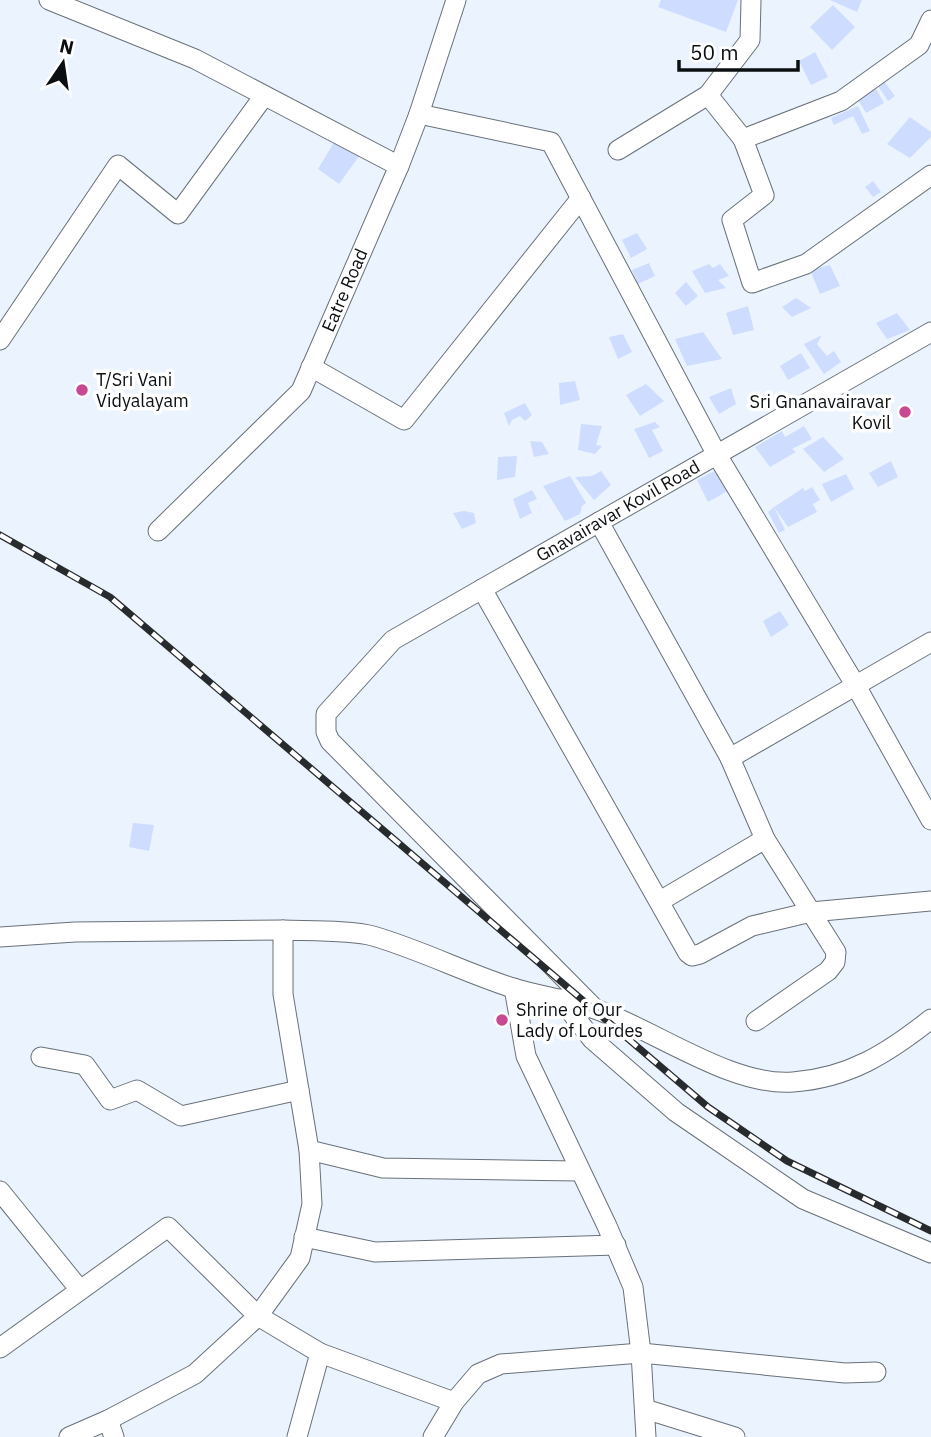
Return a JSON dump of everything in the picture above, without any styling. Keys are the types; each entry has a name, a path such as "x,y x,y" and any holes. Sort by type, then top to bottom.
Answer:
{"street":[{"path":"48,0 195,59 399,166"},
{"name":"Eatre Road","path":"158,531 301,391 399,166 456,0"},
{"path":"618,150 708,95 750,40 751,0"},
{"path":"743,139 841,102 919,45 931,20"},
{"path":"708,95 743,139 764,195 732,220 752,283 806,264 931,175"},
{"path":"0,340 118,165 178,214 264,96"},
{"path":"419,114 551,142 717,455 856,686 931,820"},
{"path":"311,367 404,420 581,198"},
{"name":"Gnavairavar Kovil Road","path":"595,1009 330,741 326,732 326,714 393,640 931,332"},
{"path":"599,522 730,758 765,839 836,952 835,961 828,971 756,1021"},
{"path":"482,589 692,956 752,926 811,912 931,901"},
{"path":"730,758 931,642"},
{"path":"660,901 765,839"},
{"path":"0,937 75,932 283,930 371,935 514,988 595,1009 737,1075 792,1083 828,1076 870,1062 931,1019"},
{"path":"69,1437 111,1428 195,1374 258,1316 300,1258 312,1204 309,1150 284,994 283,930"},
{"path":"514,988 526,1056 616,1245 633,1287 641,1353 646,1437"},
{"path":"561,999 592,1039 676,1112 803,1199 931,1253"},
{"path":"41,1057 85,1065 110,1100 136,1090 181,1116 299,1090"},
{"path":"309,1150 383,1168 579,1171"},
{"path":"0,1191 80,1290"},
{"path":"0,1348 168,1227 258,1316 320,1353 454,1402"},
{"path":"304,1237 375,1252 616,1245"},
{"path":"297,1437 320,1353"},
{"path":"433,1437 454,1402 478,1374 501,1364 641,1353 845,1373 876,1372"},
{"path":"645,1409 735,1437"}],"building":[{"path":"661,0 738,0 726,32 658,7"},
{"path":"830,0 862,0 857,12"},
{"path":"833,5 855,27 832,50 810,27"},
{"path":"815,52 828,77 811,85 799,61"},
{"path":"880,76 895,96 888,101 874,80"},
{"path":"875,87 884,103 866,113 858,100"},
{"path":"858,106 870,131 862,134 853,116 834,125 831,118"},
{"path":"910,117 931,132 931,137 910,158 887,144"},
{"path":"336,139 365,148 339,184 318,169"},
{"path":"873,181 881,192 873,197 865,187"},
{"path":"637,233 647,249 631,258 622,240"},
{"path":"649,263 655,276 638,284 632,270"},
{"path":"709,264 713,268 720,264 729,276 718,280 726,288 705,293 692,271"},
{"path":"830,265 840,286 820,294 810,270"},
{"path":"686,282 698,296 686,306 675,293"},
{"path":"796,298 811,308 792,317 782,307"},
{"path":"748,306 754,330 733,335 726,313"},
{"path":"897,313 910,330 887,339 876,323"},
{"path":"703,332 722,359 687,366 675,339"},
{"path":"623,334 632,352 618,359 609,337"},
{"path":"822,335 817,344 827,356 834,351 841,362 824,374 804,344"},
{"path":"801,353 810,368 788,380 780,366"},
{"path":"575,381 580,400 560,405 559,383"},
{"path":"646,384 664,401 640,416 626,395"},
{"path":"731,388 736,404 719,414 709,397"},
{"path":"525,403 532,415 525,421 520,416 512,420 509,426 504,413"},
{"path":"655,422 660,427 652,430 663,451 649,458 634,429"},
{"path":"581,424 602,426 596,445 602,446 595,454 578,450"},
{"path":"804,426 812,439 792,449 796,452 770,467 755,447 782,431 785,437"},
{"path":"823,437 844,459 824,472 803,449"},
{"path":"530,441 542,442 549,454 534,457"},
{"path":"517,456 515,477 497,480 498,457"},
{"path":"891,461 898,477 878,487 869,473"},
{"path":"720,468 731,489 708,502 697,480"},
{"path":"601,471 611,485 594,500 575,477 592,476"},
{"path":"846,474 854,489 831,502 822,484"},
{"path":"570,476 586,503 580,514 565,521 543,486"},
{"path":"812,487 820,500 813,504 817,512 788,527 774,507 803,488 805,491"},
{"path":"532,490 537,499 528,503 532,513 520,519 513,499"},
{"path":"774,507 785,530 779,533 768,512"},
{"path":"453,513 474,513 476,523 462,529"},
{"path":"780,611 789,625 771,637 763,621"},
{"path":"133,823 154,825 149,851 129,847"}],"railway":[{"path":"0,535 110,597 708,1107 787,1161 931,1231"}],"place":[{"name":"T/Sri Vani Vidyalayam","path":"82,390"},
{"name":"Sri Gnanavairavar Kovil","path":"905,412"},
{"name":"Shrine of Our Lady of Lourdes","path":"502,1020"}]}
